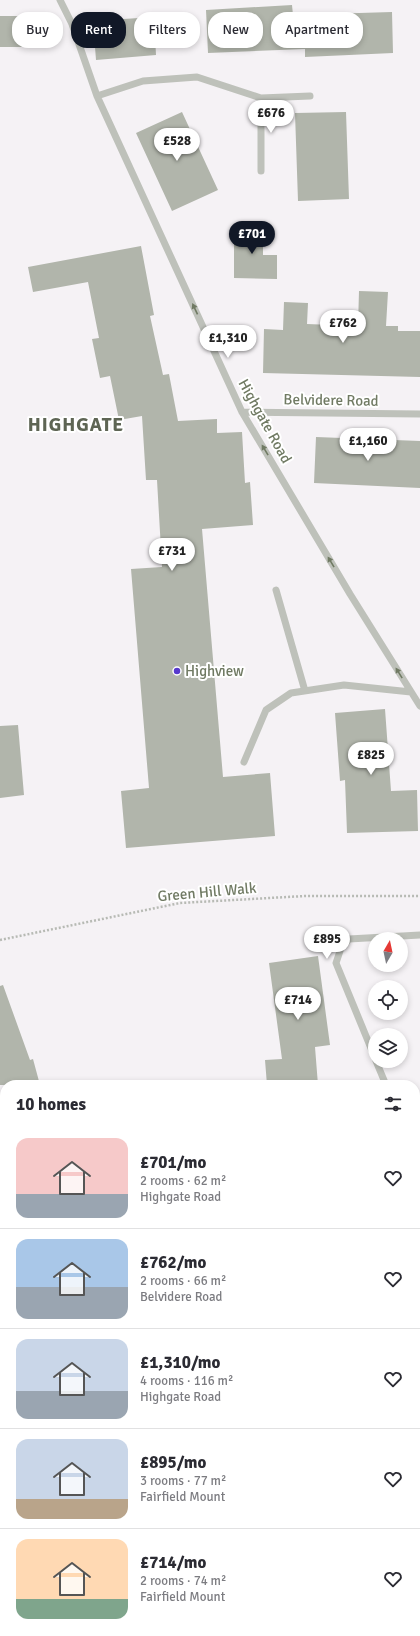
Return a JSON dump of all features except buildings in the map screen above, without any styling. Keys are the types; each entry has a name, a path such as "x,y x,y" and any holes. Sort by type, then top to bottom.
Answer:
{"street":[{"name":"Highgate Road","path":"60,0 72,24 97,96 242,412 350,594 420,706"},
{"path":"97,96 143,81 197,77 261,98 310,96"},
{"path":"261,98 261,171"},
{"name":"Belvidere Road","path":"242,412 420,414"},
{"path":"276,590 305,691"},
{"path":"244,762 266,710 291,693 344,685 411,692"},
{"path":"368,1041 336,963 341,948 349,939 420,935"},
{"path":"379,1068 384,1080"}],"path":[{"name":"Green Hill Walk","path":"0,940 180,903 305,896 420,896"}],"place":[{"name":"Highview","path":"177,671"}],"district":[{"name":"HIGHGATE","path":"76,425"}]}
